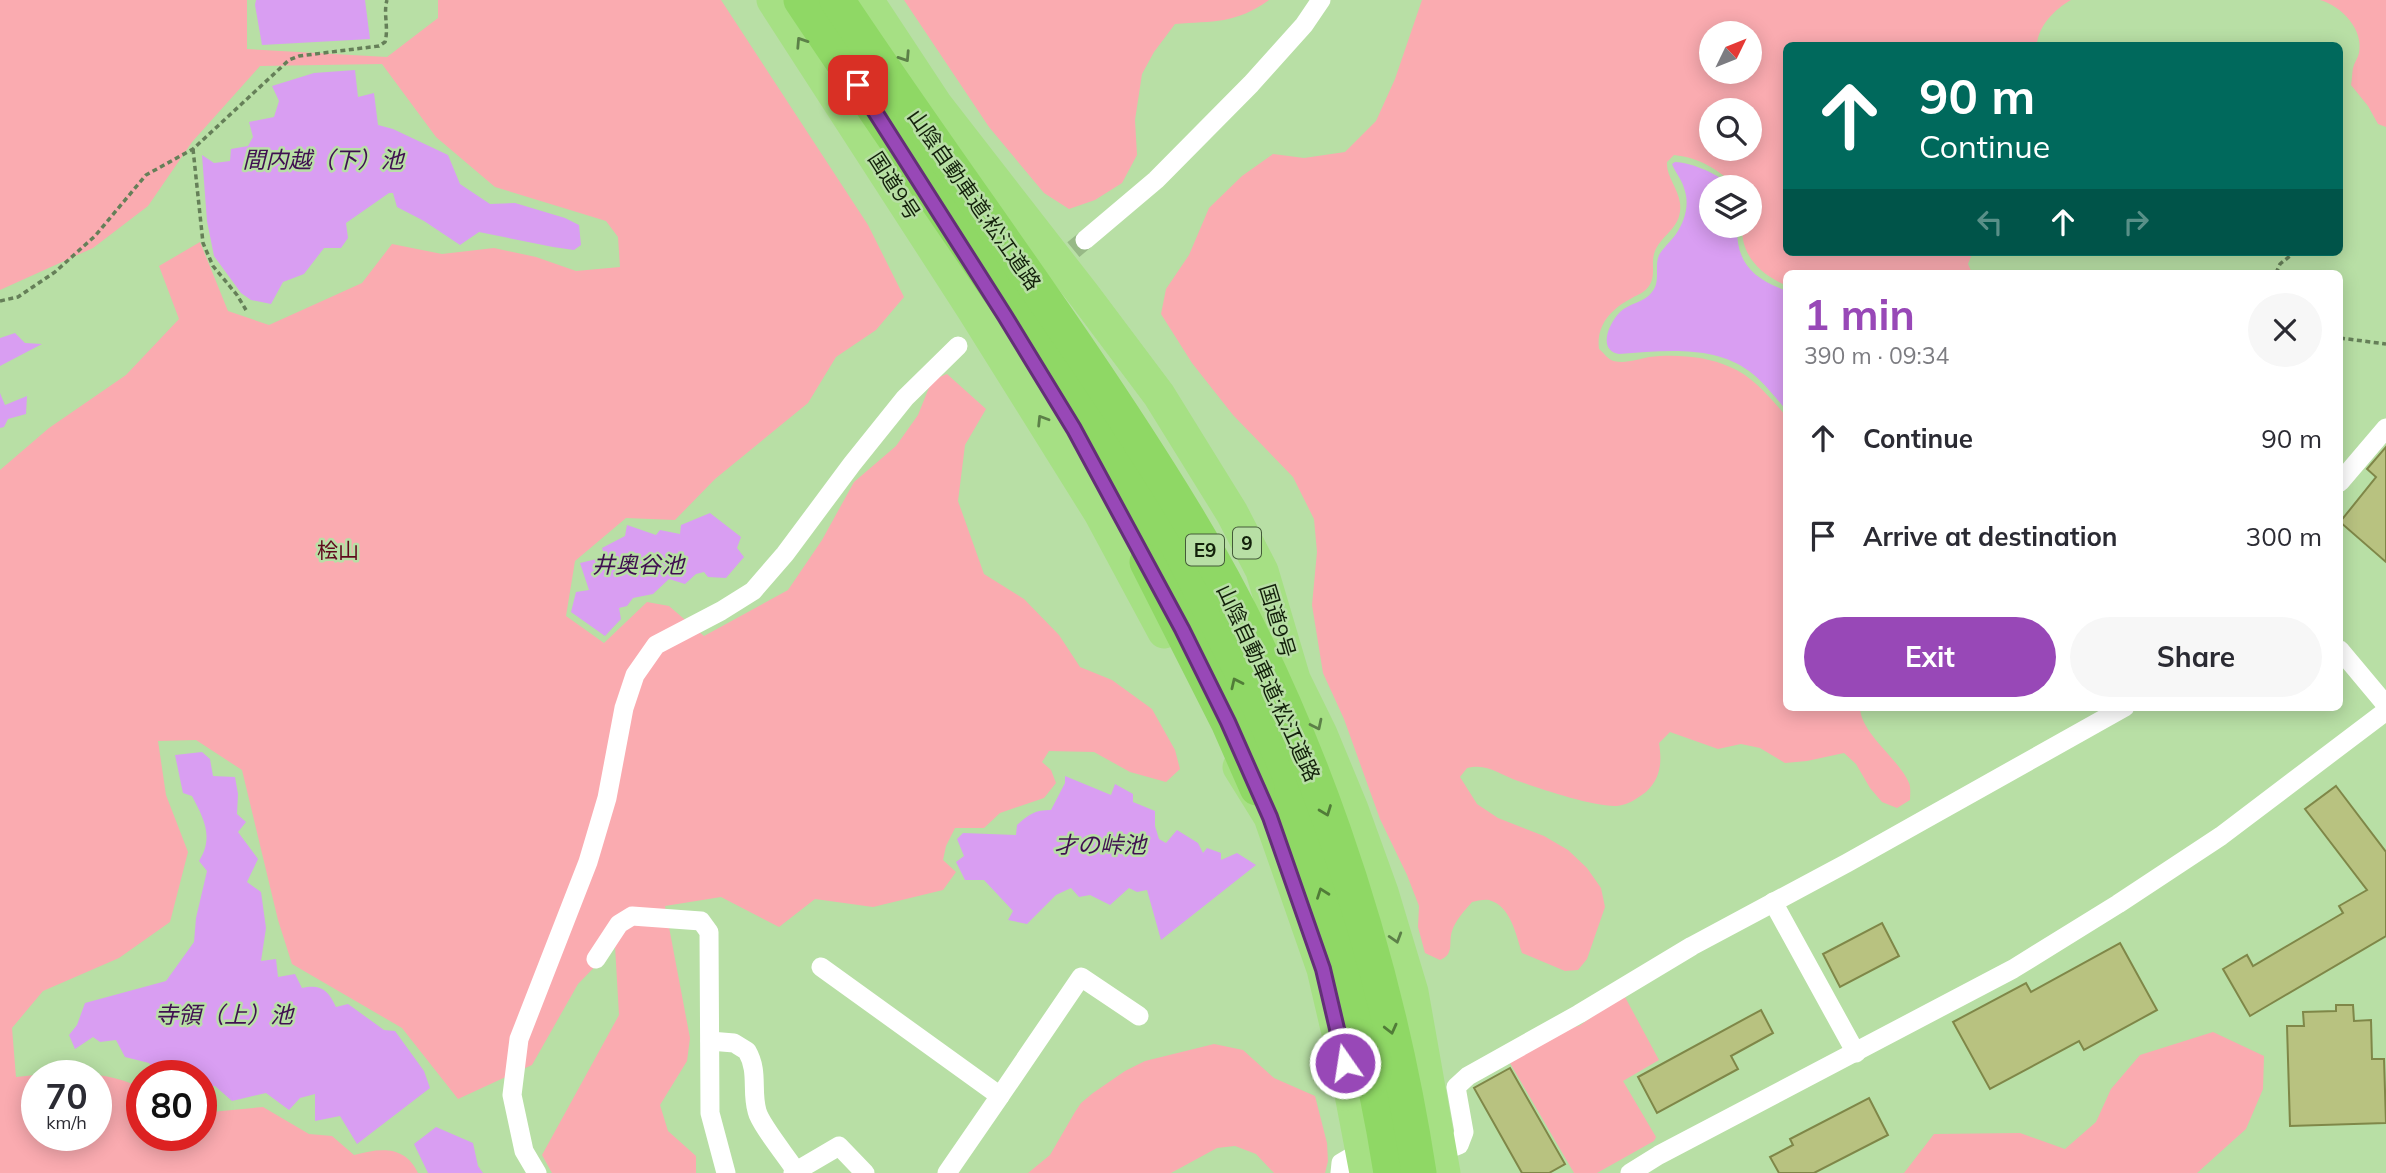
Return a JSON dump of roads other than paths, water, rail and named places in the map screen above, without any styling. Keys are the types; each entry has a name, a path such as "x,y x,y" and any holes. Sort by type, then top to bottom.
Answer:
{"highway":[{"name":"国道9号","path":"773,0 972,308 1100,513 1211,722 1270,817 1323,969 1356,1165"},
{"name":"山陰自動車道;松江道路","path":"802,0 870,76 1121,412 1186,514 1241,615 1287,714 1328,815 1364,923 1392,1032 1435,1166"},
{"name":"山陰自動車道;松江道路","path":"837,0 870,76 1158,534 1213,633 1258,730 1294,817 1337,936 1365,1039 1391,1173"},
{"name":"国道9号","path":"867,0 937,106 1159,395 1232,513 1262,571 1294,679 1352,808 1382,892 1412,992 1435,1166"},
{"path":"870,76 1005,316 1080,441 1182,629 1228,722 1270,817"},
{"path":"870,76 1052,284 1153,419 1240,568 1294,679"}],"street":[{"path":"1085,240 1156,180 1223,113 1304,25 1321,0"},
{"path":"537,1173 524,1151 512,1095 519,1039 588,862 607,798 624,708 635,675 656,645 753,591 785,554 905,398 958,346"},
{"path":"2343,478 2386,428"},
{"path":"2343,654 2386,705"},
{"path":"1435,1166 1459,1145 1464,1132 1456,1087 1468,1076 1773,902 2117,711"},
{"path":"1630,1173 1659,1155 2013,969 2221,836 2386,711"},
{"path":"1773,902 1856,1052"},
{"path":"596,959 619,924 632,916 701,921 709,932 710,1113 726,1173"},
{"path":"821,967 1000,1096"},
{"path":"947,1173 1081,977 1139,1016"},
{"path":"710,1041 734,1043 747,1051 755,1077 757,1111 795,1172 839,1146 865,1173"}],"water":[{"path":"256,0 365,0 370,39 262,45"},
{"name":"間内越（下）池","path":"355,70 358,97 374,93 378,125 393,129 448,155 460,184 490,204 515,203 579,225 581,245 574,250 479,232 460,245 397,207 393,193 389,193 346,223 348,238 341,248 324,248 304,274 283,282 271,304 251,300 241,293 214,256 207,221 202,155 214,163 230,161 231,149 248,146 253,137 249,122 274,117 279,101 272,86 314,73"},
{"path":"1675,162 1690,164 1714,175 1699,175 1699,238 1738,238 1740,250 1749,268 1765,281 1783,289 1783,406 1754,375 1735,362 1686,351 1619,354 1608,347 1607,336 1616,317 1624,309 1649,296 1655,288 1659,255 1676,234 1684,218 1686,194 1672,164"},
{"path":"15,333 25,343 42,344 0,366 0,338"},
{"path":"0,393 5,405 27,396 26,414 8,419 4,427 0,428"},
{"name":"井奥谷池","path":"710,513 741,537 737,548 744,557 726,578 708,577 704,572 696,574 685,584 669,579 653,594 633,598 627,606 619,608 621,619 605,636 571,612 576,592 589,590 580,563 605,557 602,548 625,536 627,525 656,535 660,530 680,534 681,525"},
{"name":"寺領（上）池","path":"202,752 210,759 213,776 235,777 237,814 246,822 238,832 258,859 247,882 261,892 266,928 261,961 276,959 278,977 295,974 302,988 319,988 330,996 336,1007 348,1004 384,1030 395,1031 424,1071 430,1088 357,1144 340,1116 315,1121 315,1094 300,1098 289,1110 266,1093 232,1101 217,1088 217,1060 137,1060 125,1057 116,1040 100,1042 93,1037 75,1049 69,1035 77,1025 85,1003 166,981 194,942 196,918 207,871 199,861 207,836 192,796 183,793 175,755"},
{"name":"才の峠池","path":"1065,776 1111,795 1115,784 1133,794 1133,802 1155,811 1155,826 1159,839 1166,843 1177,830 1198,843 1203,853 1207,848 1221,853 1221,860 1237,853 1256,865 1161,940 1147,890 1137,892 1129,888 1110,905 1090,895 1079,897 1071,888 1056,895 1027,924 1008,920 1013,911 984,880 965,880 956,862 964,856 957,839 963,833 1016,835 1017,825 1025,818 1036,812 1051,810 1065,783"},
{"path":"436,1127 473,1143 478,1166 483,1173 428,1173 414,1144"}],"tunnel":[{"path":"1051,268 1085,240"}],"park label":[{"name":"桧山","path":"338,551"}]}
